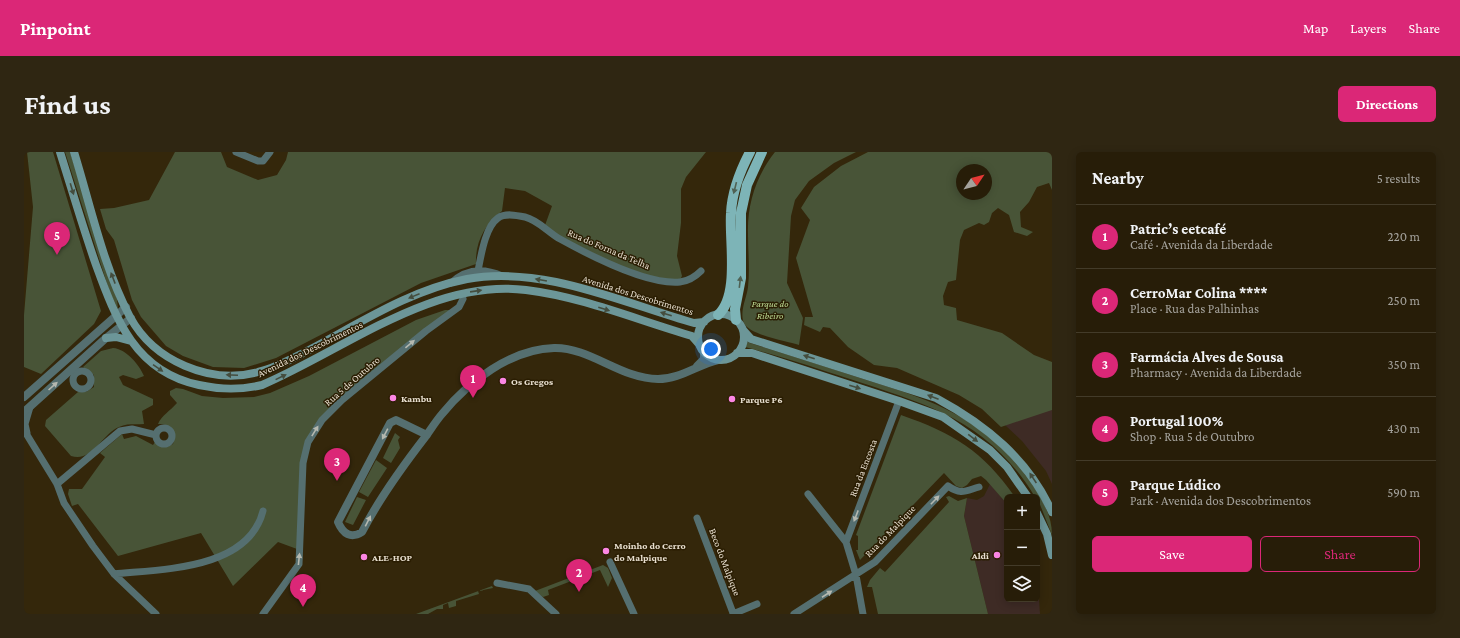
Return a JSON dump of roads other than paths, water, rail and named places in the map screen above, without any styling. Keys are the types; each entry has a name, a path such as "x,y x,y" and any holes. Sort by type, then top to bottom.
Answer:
{"main road":[{"name":"Avenida dos Descobrimentos","path":"60,152 89,244 121,326 131,341 148,361 173,378 221,390 241,390 262,385 279,378 418,307 466,292 501,288 525,290 566,297 692,336 699,344"},
{"name":"Avenida dos Descobrimentos","path":"74,152 111,274 131,318 154,347 177,364 209,374 242,375 259,372 275,366 411,297 451,283 468,279 522,276 572,286 690,321 704,322"},
{"path":"750,152 741,169 731,212 730,288 724,309 718,315 704,322 699,332 699,344 704,352 718,360 725,360 737,353 752,353 943,417 979,442 1007,467 1026,494"},
{"path":"762,152 747,185 741,214 741,278 735,309 736,320 742,330 751,339 936,398 961,412 986,429 1010,450 1030,475 1052,512"},
{"path":"718,315 728,316 736,320"},
{"path":"737,353 743,342 742,330"},
{"path":"106,338 116,337 131,341"},
{"path":"1040,519 1047,534 1052,554"}],"street":[{"path":"236,152 258,161 263,161 270,152"},
{"name":"Rua do Forna da Telha","path":"478,271 490,227 499,217 506,215 526,217 559,239 585,252 628,271 649,278 679,282 695,277 701,271"},
{"path":"451,283 460,275 478,271 489,270 504,276"},
{"name":"Rua 5 de Outubro","path":"263,614 299,564 303,462 308,442 322,420 342,400 426,331 459,307 463,299"},
{"path":"24,397 126,307"},
{"path":"24,412 106,338 131,318"},
{"path":"427,435 396,420 390,423 338,522 341,530 348,535 356,536 362,532 385,491 406,461 427,435 442,414 486,374 514,357 534,350 554,348 572,349 641,376 658,379 689,372 697,367 718,360"},
{"path":"697,367 704,359 704,352"},
{"name":"Rua da Encosta","path":"846,542 899,401"},
{"path":"30,406 25,427 57,484 64,503 114,574 156,614"},
{"path":"57,484 120,431 132,429 156,435"},
{"name":"Rua do Malpique","path":"794,614 875,562 948,486 956,491 962,492 979,487"},
{"path":"808,494 846,542 856,575 863,614"},
{"path":"114,574 176,569 210,560 234,549 254,533 260,522 263,511"},
{"name":"Beco do Malpique","path":"697,518 733,614 757,604"},
{"path":"610,562 634,614"},
{"path":"497,583 529,588 556,614"}],"place":[{"name":"Parque Lúdico","path":"57,255"},
{"name":"Os Gregos","path":"503,381"},
{"name":"Kambu","path":"393,398"},
{"name":"Patric’s eetcafé","path":"473,398"},
{"name":"Parque P6","path":"732,399"},
{"name":"Farmácia Alves de Sousa","path":"337,481"},
{"name":"Moinho do Cerro do Malpique","path":"606,551"},
{"name":"Aldi","path":"997,555"},
{"name":"ALE-HOP","path":"364,557"},
{"name":"CerroMar Colina ****","path":"579,592"},
{"name":"Portugal 100%","path":"303,607"}],"park label":[{"name":"Parque do Ribeiro","path":"770,308"}]}
